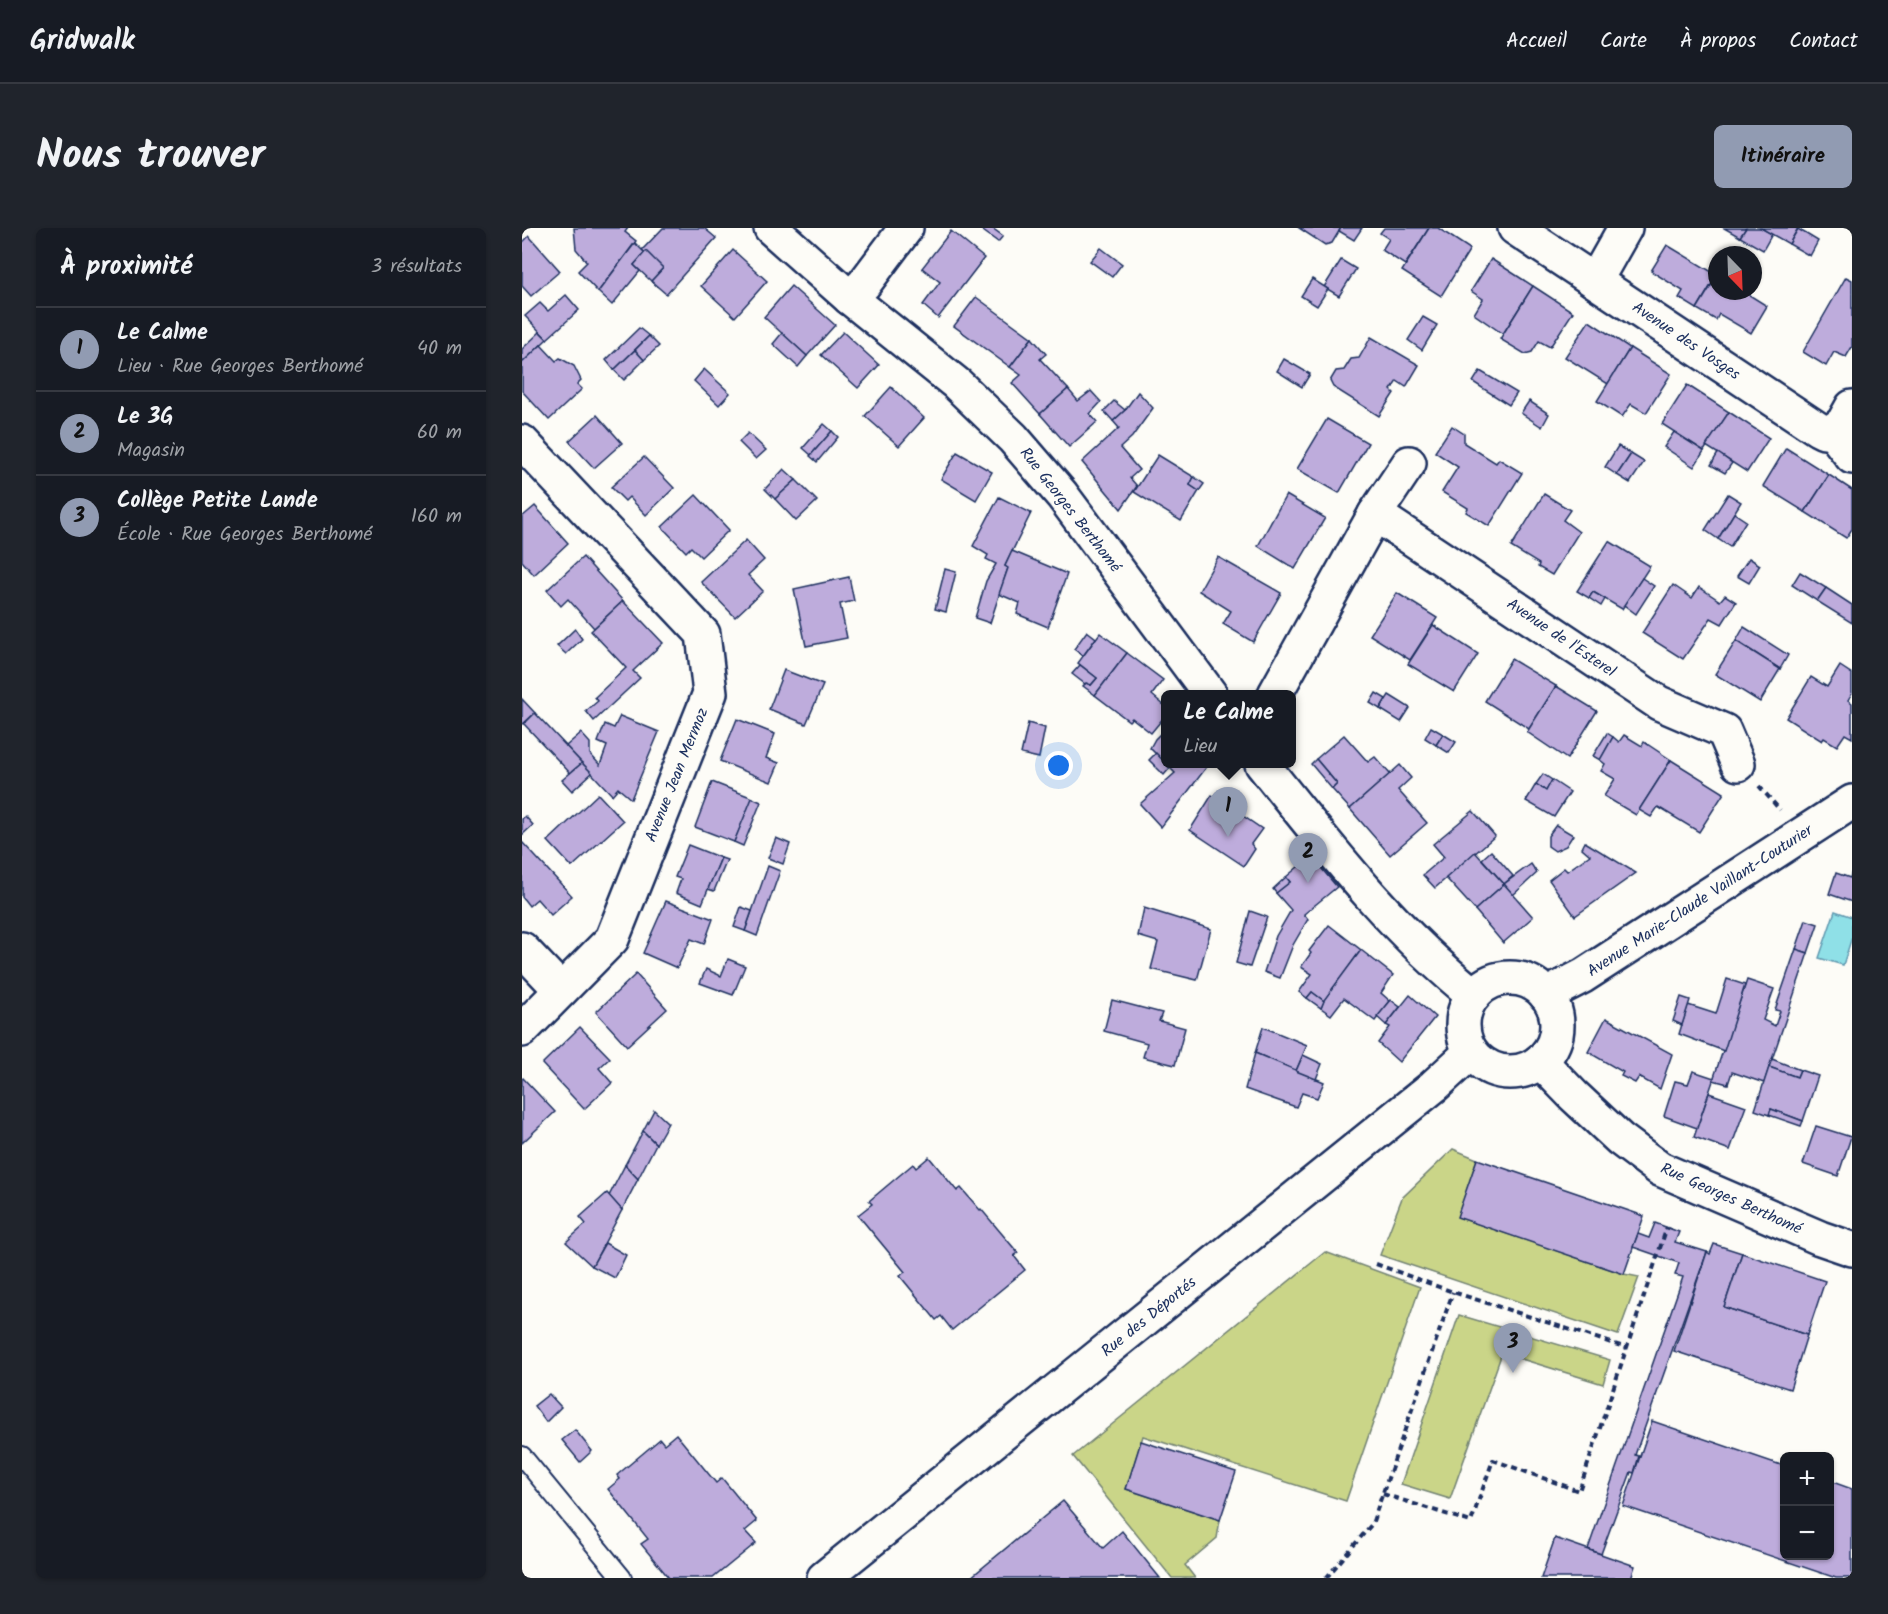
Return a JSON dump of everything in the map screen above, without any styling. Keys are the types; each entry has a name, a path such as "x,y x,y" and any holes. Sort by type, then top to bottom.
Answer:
{"street":[{"name":"Rue Georges Berthomé","path":"771,228 850,298 957,384 1013,438 1062,495 1206,690"},
{"path":"850,298 864,284 906,228"},
{"name":"Avenue des Vosges","path":"1515,228 1818,429 1824,432 1842,419 1852,457"},
{"path":"1595,281 1625,228"},
{"name":"Avenue Jean Mermoz","path":"522,442 703,634 710,693 612,939 522,1030"},
{"path":"1277,690 1375,514 1409,463"},
{"name":"Avenue de l'Esterel","path":"1375,514 1659,703 1724,730 1738,764"},
{"path":"1265,768 1344,867 1440,968 1474,995"},
{"name":"Avenue Marie-Claude Vaillant-Couturier","path":"1546,995 1583,976 1852,802"},
{"path":"522,949 561,990"},
{"path":"1499,980 1526,981 1546,995 1555,1013 1557,1026 1555,1039 1549,1051 1540,1061 1527,1069 1511,1072 1496,1070 1482,1064 1471,1052 1464,1038 1463,1023 1466,1008 1474,995 1486,985 1499,980"},
{"name":"Rue des Déportés","path":"824,1578 1415,1101 1471,1052"},
{"name":"Rue Georges Berthomé","path":"1540,1061 1620,1139 1660,1169 1820,1238 1852,1249"}],"lane":[{"path":"522,1456 622,1578"}],"path":[{"path":"1738,764 1788,818"},
{"path":"1383,1494 1471,1522 1493,1460 1579,1491 1667,1227"},
{"path":"1376,1264 1453,1292 1627,1348"},
{"path":"1326,1578 1372,1524 1453,1292"}],"green space":[{"path":"1453,1149 1477,1159 1458,1217 1624,1274 1639,1277 1618,1335 1380,1255 1402,1198"},
{"path":"1325,1252 1420,1287 1346,1501 1143,1436 1126,1489 1220,1520 1217,1538 1185,1565 1195,1578 1172,1578 1073,1456"},
{"path":"1459,1315 1610,1360 1603,1384 1502,1353 1450,1499 1401,1484"}],"water":[{"path":"1835,911 1852,917 1852,937 1843,965 1819,958"}],"building":[{"path":"574,228 628,228 625,232 636,241 598,292 578,271 587,262 576,249"},
{"path":"663,228 704,228 716,238 666,294 651,281 663,268 642,250"},
{"path":"979,228 992,228 1003,236 998,242"},
{"path":"1299,228 1341,228 1332,243 1325,245"},
{"path":"1341,228 1362,228 1354,240 1339,231"},
{"path":"1384,228 1429,228 1405,265 1382,250 1389,239 1380,233"},
{"path":"1429,228 1438,228 1470,249 1441,296 1402,271"},
{"path":"1724,228 1746,228 1740,237"},
{"path":"1746,228 1761,228 1772,234 1763,250 1762,246 1756,246 1740,237"},
{"path":"1761,228 1798,228 1789,244"},
{"path":"1798,229 1818,241 1810,256 1789,244"},
{"path":"951,231 984,258 938,318 923,305 940,282 922,268"},
{"path":"529,236 560,271 531,296 522,286 522,243"},
{"path":"635,243 645,253 634,265 640,271 612,305 598,292"},
{"path":"1667,245 1708,270 1708,290 1697,309 1679,298 1683,291 1651,271"},
{"path":"1101,248 1122,264 1112,277 1090,261"},
{"path":"733,250 767,281 735,317 701,286"},
{"path":"646,251 663,268 651,281 634,265"},
{"path":"1491,259 1533,286 1503,334 1474,314 1483,299 1471,291"},
{"path":"1341,260 1356,269 1339,296 1324,287"},
{"path":"1846,277 1852,280 1852,347 1846,357 1834,352 1826,366 1803,352"},
{"path":"1312,279 1328,289 1317,306 1301,296"},
{"path":"791,286 835,325 807,356 764,317"},
{"path":"1533,286 1573,312 1550,347 1539,341 1532,352 1525,354 1500,339"},
{"path":"1708,291 1708,300 1757,300 1767,306 1751,333 1719,314 1716,320 1697,309"},
{"path":"566,295 579,310 547,339 525,316 540,303 548,311"},
{"path":"976,297 1032,338 1010,367 954,326"},
{"path":"1423,317 1437,325 1422,350 1408,340"},
{"path":"1589,321 1630,348 1608,384 1565,357"},
{"path":"639,328 649,336 614,370 606,360"},
{"path":"540,332 547,339 522,363 522,349"},
{"path":"843,332 879,365 858,388 821,355"},
{"path":"782,333 807,356 798,367 773,344"},
{"path":"649,336 659,346 644,360 635,350"},
{"path":"1371,337 1419,365 1406,387 1397,381 1391,390 1394,393 1379,416 1333,387 1330,381 1336,371 1344,370 1351,359 1359,358"},
{"path":"1032,338 1046,354 1040,359 1068,389 1040,414 1012,383 1021,375 1010,367"},
{"path":"541,345 556,361 560,358 574,366 581,380 577,384 582,389 549,420 522,391 522,363"},
{"path":"1630,348 1671,374 1646,413 1631,404 1622,417 1597,401"},
{"path":"635,350 644,360 624,380 614,370"},
{"path":"1284,359 1310,374 1302,387 1277,371"},
{"path":"704,369 730,393 719,405 694,381"},
{"path":"1480,371 1517,393 1509,405 1473,382"},
{"path":"1687,385 1729,412 1704,451 1662,424"},
{"path":"891,387 924,418 899,446 865,416"},
{"path":"1068,389 1078,401 1091,391 1101,402 1090,414 1097,422 1069,447 1040,414"},
{"path":"1138,392 1153,408 1132,437 1120,448 1139,470 1130,478 1137,486 1121,509 1082,462 1119,428 1113,421 1125,410"},
{"path":"1114,401 1125,410 1113,421 1104,411"},
{"path":"1529,401 1549,414 1542,427 1521,413"},
{"path":"1729,412 1769,438 1747,472 1706,446"},
{"path":"597,415 622,443 594,468 569,441"},
{"path":"1327,419 1368,443 1339,493 1297,469"},
{"path":"824,424 832,431 811,455 803,448"},
{"path":"1452,426 1464,434 1464,443 1496,463 1499,459 1522,473 1489,526 1466,512 1468,508 1442,492 1458,467 1435,452"},
{"path":"832,431 838,437 817,462 810,456"},
{"path":"1674,432 1704,451 1694,467 1664,447"},
{"path":"748,433 766,450 756,459 739,442"},
{"path":"1618,446 1631,454 1617,475 1605,467"},
{"path":"1786,448 1829,475 1805,512 1763,486"},
{"path":"957,452 992,472 976,500 941,479"},
{"path":"1718,453 1732,463 1725,473 1711,465"},
{"path":"1631,454 1644,462 1630,483 1617,475"},
{"path":"1158,455 1194,477 1190,485 1199,491 1181,521 1134,492"},
{"path":"644,457 674,488 646,515 629,497 625,501 611,487"},
{"path":"784,469 796,480 775,499 765,489"},
{"path":"1829,475 1852,490 1852,529 1846,538 1805,512"},
{"path":"1194,477 1204,484 1199,491 1190,485"},
{"path":"796,480 817,501 796,521 775,499"},
{"path":"1544,494 1570,510 1563,520 1579,532 1552,575 1511,547"},
{"path":"1728,494 1741,502 1718,539 1705,530"},
{"path":"696,495 729,530 701,557 691,547 686,552 662,527"},
{"path":"1286,495 1325,518 1295,569 1258,546"},
{"path":"999,497 1031,513 1005,566 1008,568 990,623 975,618 986,581 996,564 986,559 988,555 973,546"},
{"path":"535,506 568,543 534,575 522,561 522,517"},
{"path":"1734,513 1746,521 1730,547 1718,539"},
{"path":"746,540 764,560 748,575 763,591 735,617 701,582"},
{"path":"1609,541 1650,566 1622,609 1593,592 1589,598 1577,591"},
{"path":"1012,551 1067,574 1048,627 1017,614 1020,603 999,594 1008,568 1005,566"},
{"path":"583,557 623,601 594,628 568,599 561,606 547,590"},
{"path":"1218,557 1281,593 1253,642 1223,624 1231,611 1199,591"},
{"path":"1749,558 1760,565 1749,583 1737,576"},
{"path":"945,569 956,572 946,612 935,609"},
{"path":"1800,572 1826,588 1817,601 1792,585"},
{"path":"849,577 854,601 840,604 847,638 806,646 794,589"},
{"path":"1642,578 1654,586 1636,614 1624,605"},
{"path":"1673,585 1692,598 1699,587 1720,601 1725,595 1736,602 1722,624 1711,618 1683,659 1642,633"},
{"path":"1826,588 1852,605 1852,623 1817,601"},
{"path":"1593,592 1605,599 1601,606 1589,598"},
{"path":"1397,593 1437,618 1410,660 1370,635"},
{"path":"623,601 663,643 633,671 640,678 594,721 586,711 598,701 595,697 626,668 591,631"},
{"path":"1433,625 1478,654 1454,692 1408,664"},
{"path":"1744,627 1788,655 1780,669 1736,641"},
{"path":"575,629 582,639 566,654 557,646"},
{"path":"1087,631 1096,638 1083,656 1074,649"},
{"path":"1100,633 1127,653 1095,695 1083,686 1086,683 1091,685 1097,678 1078,663"},
{"path":"1736,641 1780,669 1760,702 1715,674"},
{"path":"1127,653 1163,680 1152,695 1161,703 1161,721 1151,733 1132,718 1129,721 1095,695"},
{"path":"1511,659 1556,686 1529,729 1485,701"},
{"path":"1080,665 1097,678 1091,685 1085,684 1072,674"},
{"path":"1840,666 1852,674 1852,693 1848,700 1852,703 1852,738 1845,734 1837,746 1824,738 1822,741 1786,718 1811,677 1827,687"},
{"path":"784,670 823,685 806,724 769,709"},
{"path":"1556,686 1597,711 1567,759 1527,732"},
{"path":"1376,693 1386,699 1380,709 1370,703"},
{"path":"1389,695 1410,708 1401,722 1380,709"},
{"path":"522,699 535,713 523,724 522,723"},
{"path":"535,713 582,763 570,773 524,724"},
{"path":"620,716 659,732 631,799 618,788 612,795 566,746 581,733 590,743 590,754 600,765 607,746 598,742 605,724 614,728"},
{"path":"737,719 775,734 766,758 779,763 771,782 720,761"},
{"path":"1028,723 1045,728 1039,758 1021,754"},
{"path":"1431,727 1443,734 1436,745 1425,738"},
{"path":"1161,733 1161,759 1150,748"},
{"path":"1607,733 1613,737 1600,760 1593,756"},
{"path":"1443,734 1456,742 1449,753 1436,745"},
{"path":"1344,735 1368,762 1375,757 1390,774 1350,809 1332,789 1337,784 1316,759"},
{"path":"1624,735 1642,746 1644,742 1671,760 1636,815 1604,796 1615,779 1601,771 1605,764 1600,760 1613,737 1619,742"},
{"path":"1156,753 1161,758 1161,768 1170,768 1164,775 1149,760"},
{"path":"1316,759 1337,784 1332,789 1311,764"},
{"path":"1671,760 1724,793 1699,832 1658,807 1651,817 1639,810"},
{"path":"582,763 592,773 572,791 562,780"},
{"path":"1400,765 1411,778 1398,790 1427,823 1390,855 1350,809"},
{"path":"1170,768 1206,768 1161,827 1140,804 1175,773"},
{"path":"1543,774 1552,780 1546,791 1536,784"},
{"path":"1552,780 1570,792 1554,817 1526,801 1536,784 1546,791"},
{"path":"712,782 753,798 734,842 695,827"},
{"path":"598,794 623,821 572,867 548,841"},
{"path":"1212,795 1262,829 1251,844 1255,849 1244,866 1190,830"},
{"path":"752,798 761,802 743,846 734,842"},
{"path":"1473,811 1495,836 1435,888 1423,875 1444,857 1433,844"},
{"path":"525,816 533,825 522,835 522,819"},
{"path":"1556,825 1573,835 1566,846 1555,851 1548,846 1548,836"},
{"path":"776,838 790,844 783,864 768,858"},
{"path":"522,842 572,896 551,915 537,899 529,906 522,897"},
{"path":"1585,842 1636,873 1575,916 1549,880 1564,868 1567,871 1590,855 1582,848"},
{"path":"688,845 721,858 702,904 676,893 681,879 675,877"},
{"path":"1491,851 1513,876 1504,884 1482,859"},
{"path":"1475,852 1504,884 1475,910 1446,878"},
{"path":"1311,856 1337,887 1304,914 1308,919 1293,945 1280,978 1264,972 1276,936 1291,910 1276,893 1290,882 1286,877"},
{"path":"721,858 727,860 714,891 708,889"},
{"path":"1531,864 1537,873 1513,895 1504,884"},
{"path":"768,866 780,871 757,936 745,931"},
{"path":"1852,871 1852,902 1829,894 1836,873 1850,878"},
{"path":"1286,877 1290,882 1276,893 1273,889"},
{"path":"1504,884 1533,917 1503,943 1475,910"},
{"path":"666,901 713,919 704,944 691,939 677,968 643,953"},
{"path":"741,907 752,911 745,931 734,927"},
{"path":"1144,908 1211,929 1197,980 1151,969 1158,942 1138,936"},
{"path":"1250,911 1267,917 1250,967 1236,963"},
{"path":"1806,920 1818,924 1808,953 1796,949"},
{"path":"1329,925 1361,950 1324,1001 1312,992 1307,998 1299,992 1312,974 1301,967 1311,953 1309,951"},
{"path":"1796,949 1808,953 1764,1083 1732,1072 1728,1084 1713,1080 1747,980 1774,989 1763,1020 1775,1026 1780,1011 1775,1010"},
{"path":"1361,950 1393,975 1381,993 1390,1001 1375,1021 1344,998 1331,1015 1321,1008 1324,1000"},
{"path":"728,959 745,966 733,995 700,983 706,969 721,976"},
{"path":"636,974 667,1009 627,1046 596,1012"},
{"path":"1727,979 1745,985 1724,1051 1679,1034 1688,1005 1716,1014"},
{"path":"1312,992 1324,1001 1321,1008 1307,998"},
{"path":"1410,995 1435,1017 1399,1062 1378,1043 1390,1027 1386,1025"},
{"path":"1681,997 1690,1000 1682,1025 1673,1021"},
{"path":"1112,1000 1162,1013 1159,1021 1185,1028 1175,1065 1143,1057 1147,1043 1104,1031"},
{"path":"1391,1000 1400,1007 1386,1025 1377,1017"},
{"path":"1606,1018 1672,1054 1660,1089 1639,1077 1635,1083 1621,1076 1623,1072 1588,1052"},
{"path":"580,1027 610,1058 599,1068 612,1083 584,1109 542,1064"},
{"path":"1263,1027 1307,1045 1296,1071 1255,1053"},
{"path":"1255,1053 1324,1082 1317,1098 1302,1093 1296,1107 1245,1089"},
{"path":"1303,1055 1322,1064 1316,1079 1296,1071"},
{"path":"1772,1059 1800,1070 1797,1077 1769,1067"},
{"path":"1769,1067 1797,1077 1800,1070 1818,1076 1803,1121 1771,1109 1769,1115 1755,1110"},
{"path":"1693,1071 1714,1078 1697,1128 1664,1116 1675,1081 1688,1084"},
{"path":"522,1079 555,1112 522,1143"},
{"path":"1709,1093 1746,1106 1730,1150 1694,1137"},
{"path":"1771,1109 1803,1121 1801,1126 1769,1115"},
{"path":"654,1110 668,1123 656,1144 643,1131"},
{"path":"1816,1126 1851,1137 1838,1176 1803,1164"},
{"path":"643,1131 656,1144 638,1179 625,1165"},
{"path":"929,1157 957,1191 961,1188 981,1209 1018,1253 1014,1256 1025,1270 952,1330 941,1316 936,1320 900,1276 905,1272 858,1215 872,1204 869,1201 913,1164 916,1168"},
{"path":"1477,1159 1644,1216 1624,1274 1457,1217"},
{"path":"625,1165 638,1179 622,1210 609,1196"},
{"path":"607,1193 622,1210 592,1266 566,1242 586,1224 580,1217"},
{"path":"1655,1223 1679,1232 1675,1242 1707,1252 1635,1455 1639,1456 1634,1473 1631,1472 1601,1554 1588,1549 1683,1277 1675,1275 1679,1263 1633,1247 1638,1234 1649,1238"},
{"path":"605,1243 626,1255 615,1278 592,1266"},
{"path":"1714,1244 1742,1253 1724,1307 1807,1335 1790,1389 1674,1351 1707,1252 1710,1254"},
{"path":"1742,1253 1825,1281 1807,1335 1724,1307"},
{"path":"549,1394 561,1407 546,1422 534,1406"},
{"path":"1652,1421 1780,1465 1780,1559 1623,1506"},
{"path":"575,1430 592,1451 580,1462 562,1440"},
{"path":"676,1434 716,1483 722,1478 757,1521 745,1531 756,1543 713,1578 669,1578 641,1544 648,1539 608,1489 620,1479 617,1475 660,1439 664,1444"},
{"path":"1141,1441 1236,1472 1220,1520 1126,1489"},
{"path":"1834,1482 1852,1489 1852,1578 1836,1578 1783,1560 1834,1560"},
{"path":"1063,1501 1103,1548 1122,1531 1160,1578 970,1578"},
{"path":"1555,1538 1635,1566 1631,1578 1541,1578"}],"place":[{"name":"Le Calme","path":"1228,837"},
{"name":"Le 3G","path":"1308,883"},
{"name":"Collège Petite Lande","path":"1513,1373"}]}
